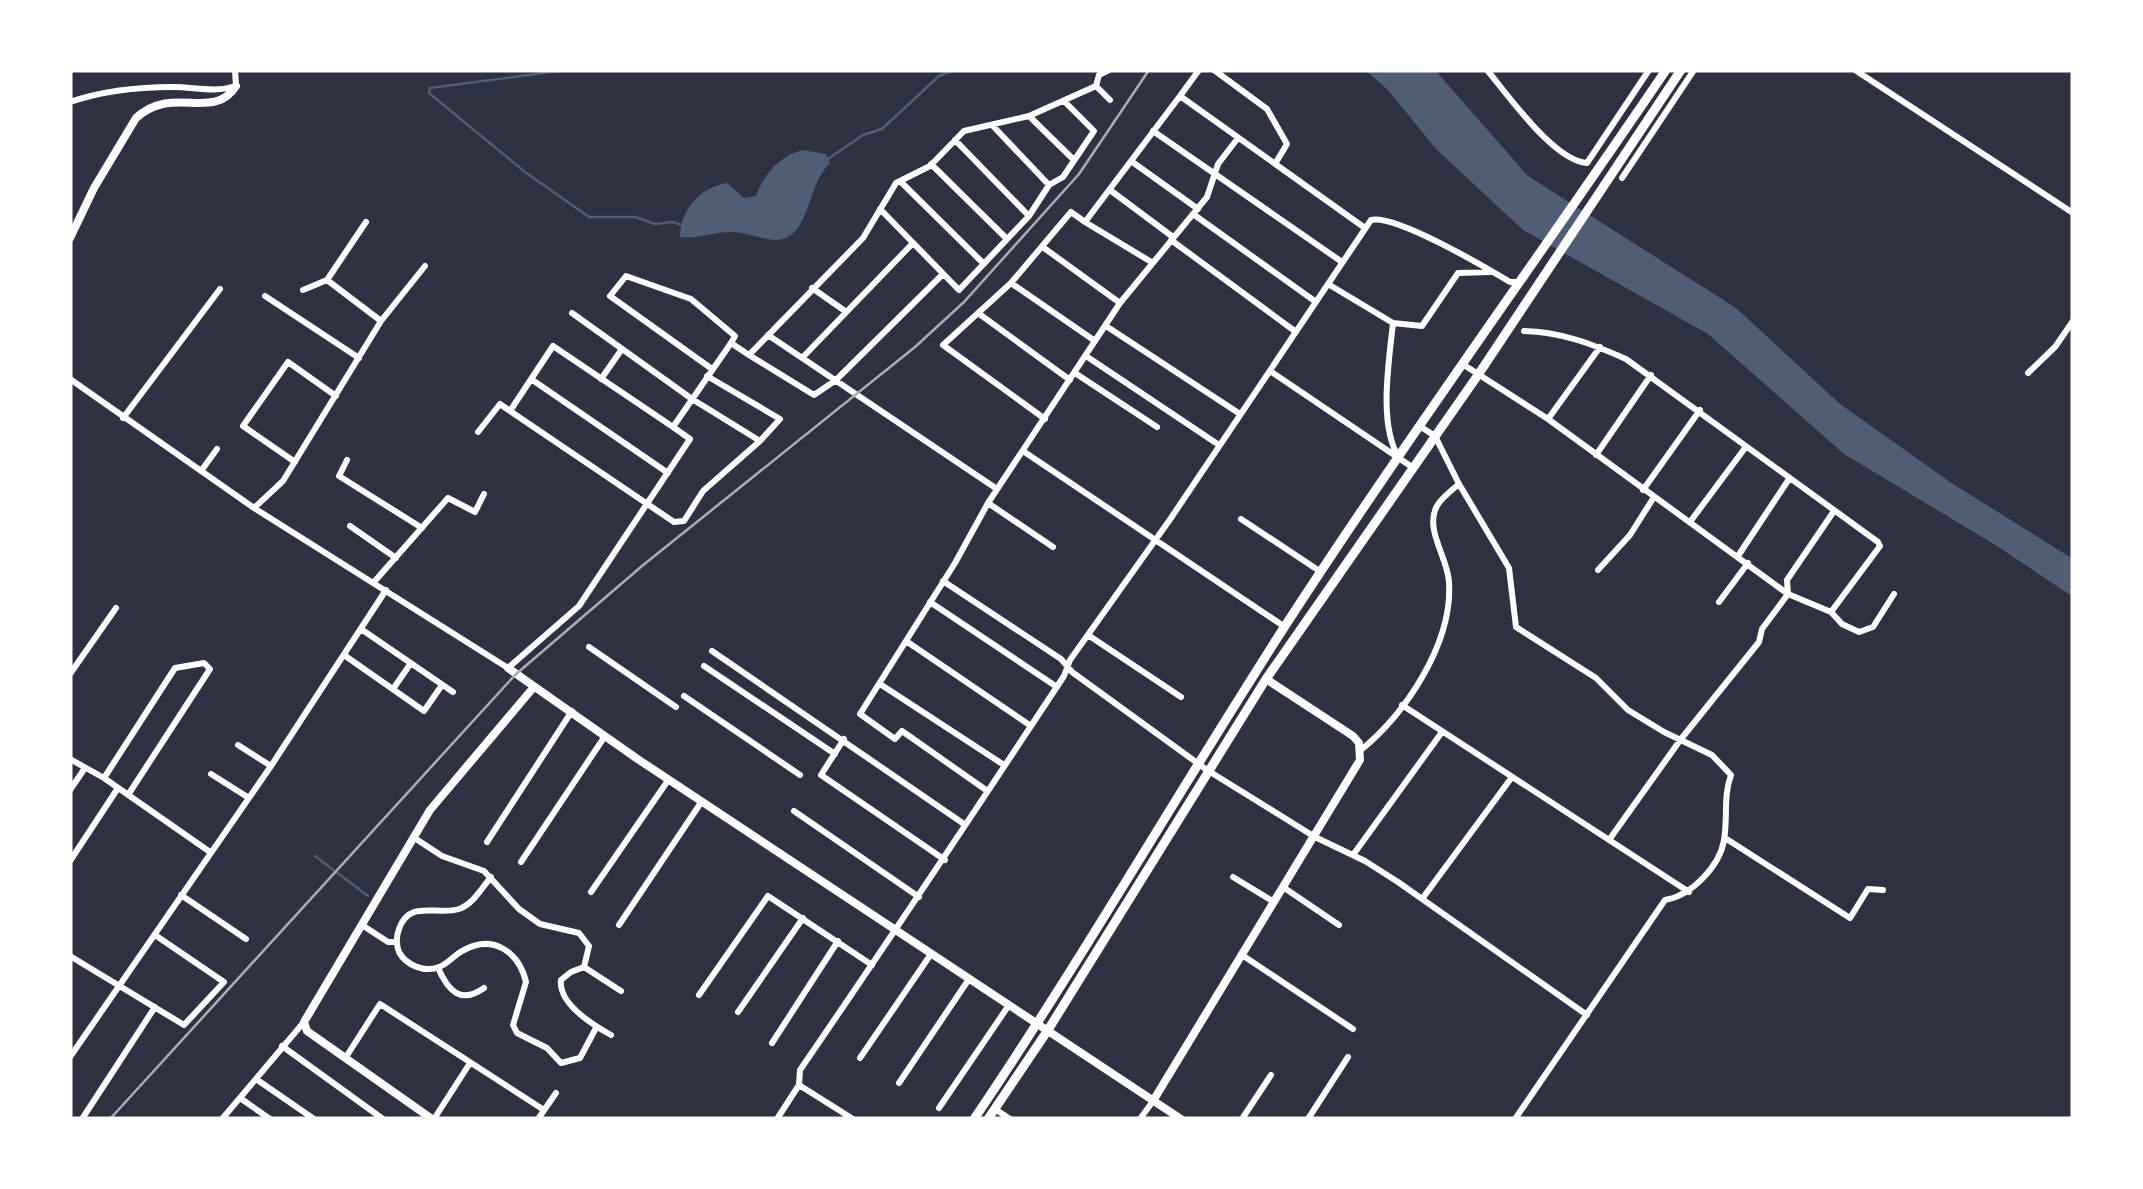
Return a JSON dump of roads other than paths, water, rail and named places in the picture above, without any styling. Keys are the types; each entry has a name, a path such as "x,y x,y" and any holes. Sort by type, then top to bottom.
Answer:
{"main road":[{"path":"974,1119 1039,1023 1197,762 1321,572 1666,70"},
{"path":"988,1119 1048,1030 1266,678 1478,375 1681,70"}],"street":[{"path":"749,355 863,238 900,181 931,164 964,131 1028,116 1064,101 1096,86 1099,75 1109,70"},
{"path":"1086,222 1199,70"},
{"path":"1214,70 1267,109 1287,144 1275,164"},
{"path":"1487,70 1553,144 1575,162 1587,163 1649,70"},
{"path":"1622,178 1694,70"},
{"path":"1855,70 2073,213"},
{"path":"70,102 116,92 174,87 222,90 236,78"},
{"path":"70,238 94,188 136,118 155,104 216,103 230,96 236,78"},
{"path":"1096,86 1110,100"},
{"path":"1180,96 1365,228"},
{"path":"880,209 959,290 1029,216 1094,131 1064,101"},
{"path":"1028,116 1074,160"},
{"path":"992,125 1049,186"},
{"path":"1153,131 1342,262"},
{"path":"986,790 902,731 895,739 860,714 997,489 1120,303 1207,197 1218,164 1238,138"},
{"path":"955,140 1029,216"},
{"path":"1131,161 1316,302"},
{"path":"931,164 1008,239"},
{"path":"900,181 984,264"},
{"path":"1110,190 1296,332"},
{"path":"1045,418 943,345 1011,283 1071,212 1153,262"},
{"path":"777,1119 799,1084 800,1070 945,860 964,824 1088,635 1371,220 1382,218 1510,282 1523,280"},
{"path":"303,290 327,280 366,222"},
{"path":"803,357 913,243"},
{"path":"1044,248 1120,303"},
{"path":"254,508 283,482 381,321 425,266"},
{"path":"1328,284 1393,323 1422,326 1458,273 1492,272"},
{"path":"730,343 814,395 836,380 943,274"},
{"path":"478,432 500,404 674,522 684,521 702,491 780,419 710,372 610,296 626,276 691,299 735,336 710,372 692,399 672,427"},
{"path":"327,280 381,321"},
{"path":"1011,283 1095,341"},
{"path":"812,288 846,311"},
{"path":"124,418 220,289"},
{"path":"264,296 359,358"},
{"path":"978,313 1156,428"},
{"path":"572,314 692,399 760,440"},
{"path":"2028,374 2055,347 2073,321"},
{"path":"1393,323 1386,394 1392,446 1399,458"},
{"path":"1106,326 1240,414"},
{"path":"1524,331 1548,332 1600,347 1651,375 1745,448 1869,533 1880,546 1831,612"},
{"path":"768,335 997,489"},
{"path":"508,668 579,606 690,439 553,346 510,411"},
{"path":"1548,420 1600,347"},
{"path":"601,379 622,349"},
{"path":"1086,356 1219,445"},
{"path":"295,462 244,426 288,362 336,396"},
{"path":"1464,365 1548,420 1788,594 1831,612 1842,624 1859,632 1872,626 1894,594"},
{"path":"1270,371 1412,467"},
{"path":"1596,455 1651,375"},
{"path":"70,379 254,508 508,668 1181,1119"},
{"path":"531,379 668,472"},
{"path":"1643,490 1700,410"},
{"path":"1421,427 1435,436 1458,484 1509,568 1516,627 1596,678 1628,710 1712,754 1731,776 1724,794 1722,848 1689,892 1665,900 1514,1119"},
{"path":"202,472 218,448"},
{"path":"1690,522 1745,448"},
{"path":"1023,451 1285,627"},
{"path":"347,460 339,476 422,528"},
{"path":"1738,556 1790,479"},
{"path":"1361,750 1402,706 1438,644 1449,582 1433,526 1436,507 1458,484"},
{"path":"374,582 448,498 475,512 484,494"},
{"path":"1598,570 1630,535 1654,498"},
{"path":"988,503 1053,547"},
{"path":"1609,840 1759,642 1762,629 1788,594 1787,580 1834,511"},
{"path":"1241,519 1321,572"},
{"path":"350,526 396,558"},
{"path":"1719,602 1748,564"},
{"path":"943,581 1068,666 1208,770 1315,837 1353,854 1586,1015"},
{"path":"70,1057 271,766 386,590"},
{"path":"930,602 1056,687"},
{"path":"70,674 116,608"},
{"path":"360,629 453,692"},
{"path":"1088,635 1181,697"},
{"path":"906,641 1031,726"},
{"path":"589,647 676,707"},
{"path":"712,651 964,824"},
{"path":"344,655 424,711 442,685"},
{"path":"393,689 411,663"},
{"path":"104,778 175,668 204,664 210,669 128,795"},
{"path":"704,666 835,754"},
{"path":"1140,1119 1360,760 1361,750 1353,736 1266,678"},
{"path":"880,684 1004,765"},
{"path":"222,1119 304,1022 430,810 533,688"},
{"path":"684,696 800,775"},
{"path":"1402,706 1689,892"},
{"path":"487,842 572,712"},
{"path":"1353,854 1442,732"},
{"path":"521,862 605,736"},
{"path":"844,740 822,775 945,860"},
{"path":"238,745 271,766"},
{"path":"70,759 104,778 211,853"},
{"path":"70,790 85,768"},
{"path":"211,774 249,798"},
{"path":"1422,900 1512,777"},
{"path":"591,892 669,779"},
{"path":"70,861 118,788"},
{"path":"620,925 702,801"},
{"path":"794,811 919,897"},
{"path":"413,838 442,856 470,864 492,877 520,909 540,924 579,933 589,946 584,968"},
{"path":"1724,838 1850,918 1868,889 1883,890"},
{"path":"1233,876 1274,902"},
{"path":"492,877 463,907 410,914 401,925 396,942 400,953 412,965 424,969 438,968 476,944 503,947 516,956 526,982 512,1025 518,1033 547,1048 561,1063 580,1058 596,1028"},
{"path":"1283,887 1339,925"},
{"path":"181,895 246,939"},
{"path":"699,995 768,896 872,965"},
{"path":"738,1012 803,918"},
{"path":"362,925 388,942 396,942"},
{"path":"70,956 184,1025 224,982 155,934"},
{"path":"772,1043 838,941"},
{"path":"860,1058 931,954"},
{"path":"1242,954 1353,1029"},
{"path":"438,968 456,995 468,997 484,988"},
{"path":"584,968 621,992"},
{"path":"584,968 562,980 560,992 596,1028 611,1036"},
{"path":"899,1082 969,978"},
{"path":"346,1057 380,1004 544,1110"},
{"path":"939,1108 1009,1004"},
{"path":"82,1119 155,1007"},
{"path":"304,1022 307,1032 433,1119 470,1063"},
{"path":"282,1046 383,1119"},
{"path":"1308,1119 1348,1056"},
{"path":"1242,1119 1271,1075"},
{"path":"256,1079 314,1119"},
{"path":"799,1084 850,1118"},
{"path":"538,1119 556,1093"},
{"path":"240,1098 270,1119"},
{"path":"995,1109 1010,1119"}],"water":[{"path":"1365,70 1435,70 1528,176 1736,308 1840,404 1950,482 2073,559 2073,597 1997,546 1844,454 1708,334 1523,230 1436,149 1387,89"},
{"path":"802,150 826,154 830,163 817,182 803,219 789,236 772,240 727,232 680,237 684,217 700,195 727,183 744,198 756,196 773,167"}],"waterway":[{"path":"566,70 430,88 429,93 525,172 589,217 635,217 655,224 683,225"},
{"path":"828,159 863,135 882,129 939,76 955,70"},
{"path":"315,856 368,896"}],"railway":[{"path":"110,1119 515,675 642,566 915,347 964,302 1079,174 1149,70"}]}
